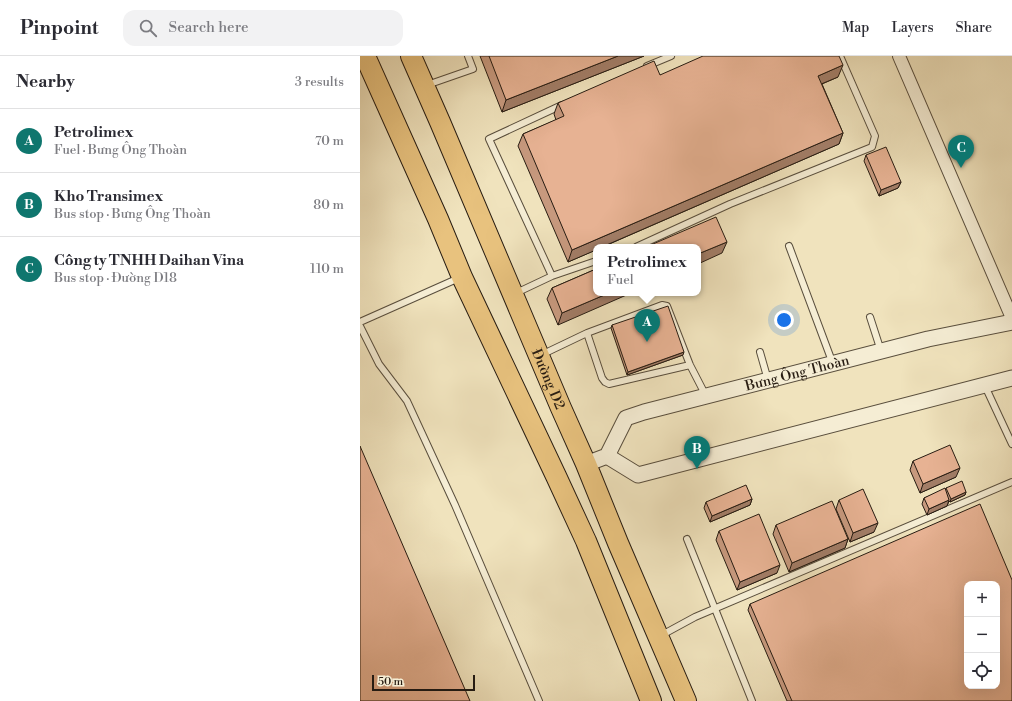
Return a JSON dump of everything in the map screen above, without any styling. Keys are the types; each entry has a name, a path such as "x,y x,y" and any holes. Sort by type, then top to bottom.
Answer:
{"main road":[{"path":"365,56 476,307 476,326 498,374 510,380 556,476 586,542 651,701"},
{"name":"Đường D2","path":"411,56 686,701"},
{"path":"360,64 422,209 438,219"},
{"path":"556,476 586,464"},
{"path":"586,542 587,568 641,701"}],"street":[{"path":"899,56 1012,318"},
{"name":"Bưng Ông Thoàn","path":"607,456 626,418 644,412 928,339 1012,322"},
{"path":"586,464 607,456 638,475 1012,378"}],"lane":[{"path":"424,86 472,69 468,56"},
{"path":"641,68 671,56"},
{"path":"643,244 730,204 872,147 875,136 840,56"},
{"path":"552,276 489,139 569,102"},
{"path":"789,246 833,364"},
{"path":"513,295 552,276 593,262"},
{"path":"360,322 462,277"},
{"path":"539,356 587,332 662,306 667,306 690,365 706,396"},
{"path":"870,317 881,351"},
{"path":"360,326 379,364 410,408 456,505 539,701"},
{"path":"587,332 602,378 604,382 609,384 690,365"},
{"path":"760,352 768,380"},
{"path":"985,384 1012,444"},
{"path":"659,637 695,617 715,608 999,489 1012,482"},
{"path":"687,539 752,701"}],"building":[{"path":"489,56 618,56 506,100"},
{"path":"703,56 839,56 843,65 818,76 843,133 572,250 523,134 564,116 558,103 654,61 660,75"},
{"path":"886,147 901,182 881,190 866,155"},
{"path":"716,217 727,242 701,253 701,244 653,244"},
{"path":"593,270 593,296 602,296 562,313 552,288"},
{"path":"668,306 684,352 628,372 612,325"},
{"path":"950,445 960,468 923,484 913,461"},
{"path":"360,446 470,701 360,701"},
{"path":"962,481 966,492 951,499 946,488"},
{"path":"746,485 752,499 712,516 706,502"},
{"path":"945,488 949,500 929,509 924,498"},
{"path":"863,489 878,523 853,533 839,500"},
{"path":"832,501 848,539 792,563 776,525"},
{"path":"980,504 1012,580 1012,701 792,701 750,604"},
{"path":"759,514 780,565 740,582 719,531"}],"place":[{"name":"Công ty TNHH Daihan Vina","path":"961,168"},
{"name":"Petrolimex","path":"647,342"},
{"name":"Kho Transimex","path":"697,469"}]}
